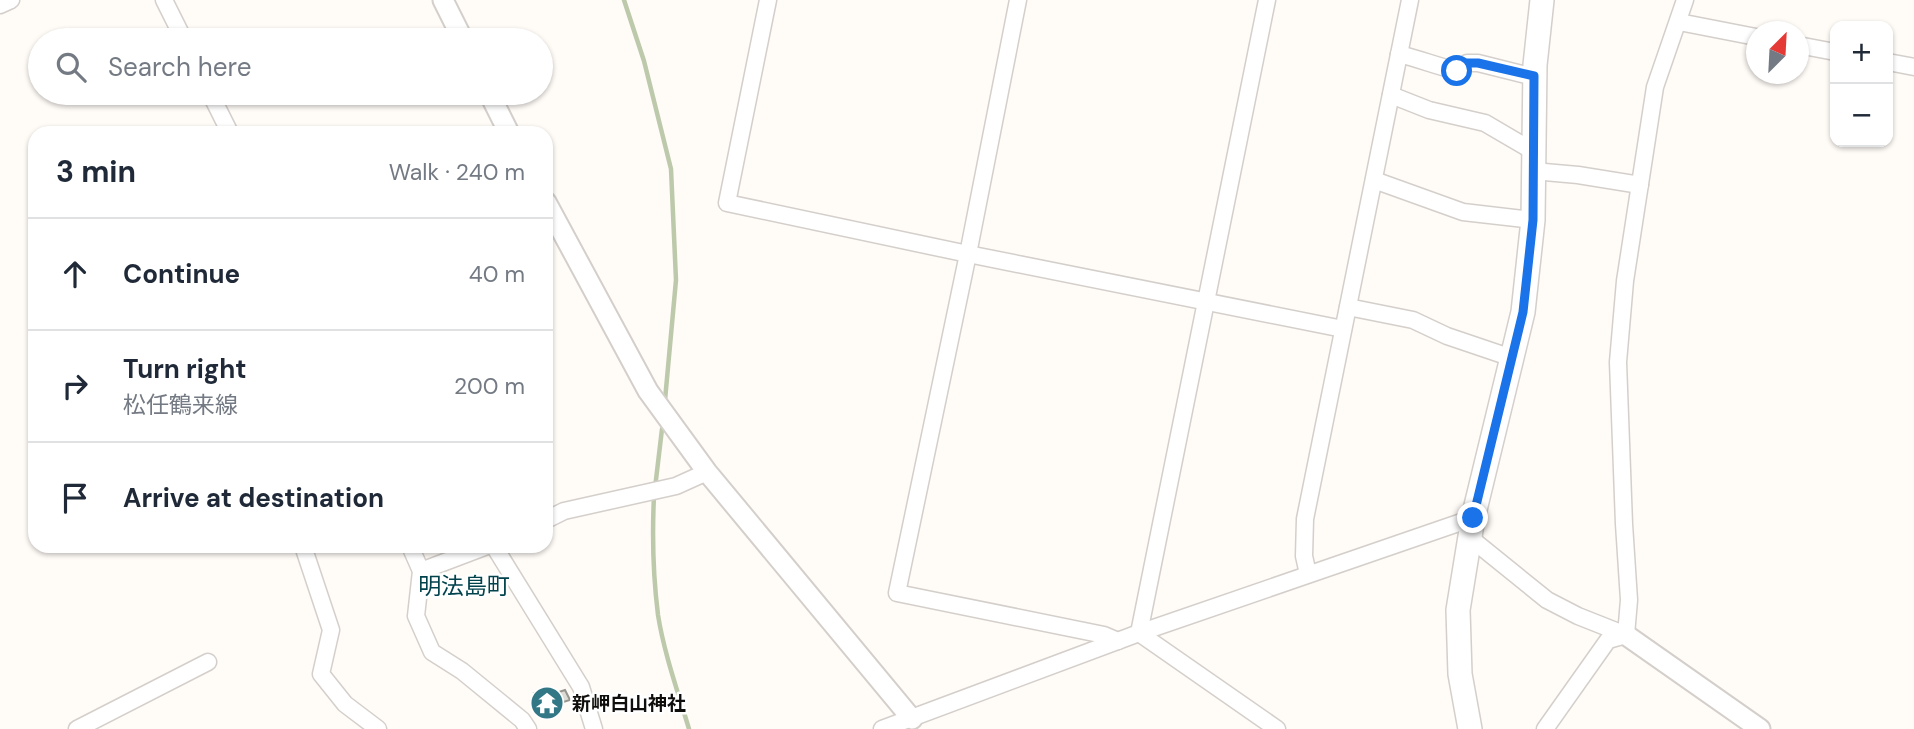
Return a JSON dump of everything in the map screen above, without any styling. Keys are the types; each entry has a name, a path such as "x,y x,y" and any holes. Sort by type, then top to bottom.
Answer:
{"main road":[{"path":"1470,729 1460,674 1458,610 1471,528 1523,312 1533,220 1534,76 1542,0"}],"street":[{"path":"0,5 10,0"},
{"path":"164,0 178,28"},
{"path":"443,0 457,28"},
{"path":"768,0 726,203 1343,329"},
{"path":"1018,0 897,593 1104,635 1118,641"},
{"path":"1139,633 1266,0"},
{"path":"1308,574 1304,556 1306,519 1410,0"},
{"path":"1626,635 1629,600 1618,362 1625,281 1655,87 1685,0"},
{"path":"1679,22 1746,35"},
{"path":"1809,47 1830,51"},
{"path":"1399,54 1457,71 1466,63 1478,63 1534,76"},
{"path":"1893,63 1914,67"},
{"path":"1391,95 1429,110 1485,123 1533,161 1578,175 1640,185"},
{"path":"216,105 226,126"},
{"path":"495,105 506,126"},
{"path":"1374,180 1463,212 1533,220"},
{"path":"553,215 648,391 707,472 916,724"},
{"path":"1348,307 1413,320 1447,336 1512,358"},
{"path":"553,516 564,511 676,486 707,472"},
{"path":"883,729 916,724 1118,641 1308,574 1471,528 1547,600 1626,635 1760,729"},
{"path":"305,553 331,629 321,674 345,704 377,729"},
{"path":"413,553 421,571 416,616 432,652 462,671 522,720 528,729"},
{"path":"421,571 469,553"},
{"path":"498,553 581,687 594,729"},
{"path":"1139,633 1278,729"},
{"path":"1545,729 1608,639 1626,635"},
{"path":"77,729 208,662"}],"building":[{"name":"新岬白山神社","path":"550,688 553,694 565,690 570,700 557,704 559,710 542,716 541,711 535,713 531,701 536,699 534,693"}],"waterway":[{"path":"624,0 644,61 671,169 676,280 665,400"},
{"path":"655,488 662,429"},
{"path":"654,496 653,556 658,615 689,729"}],"place":[{"name":"新岬白山神社","path":"547,703"}],"district":[{"name":"明法島町","path":"464,586"}],"route":[{"path":"1457,71 1466,63 1478,63 1534,76 1533,220 1523,312 1473,518"}]}
